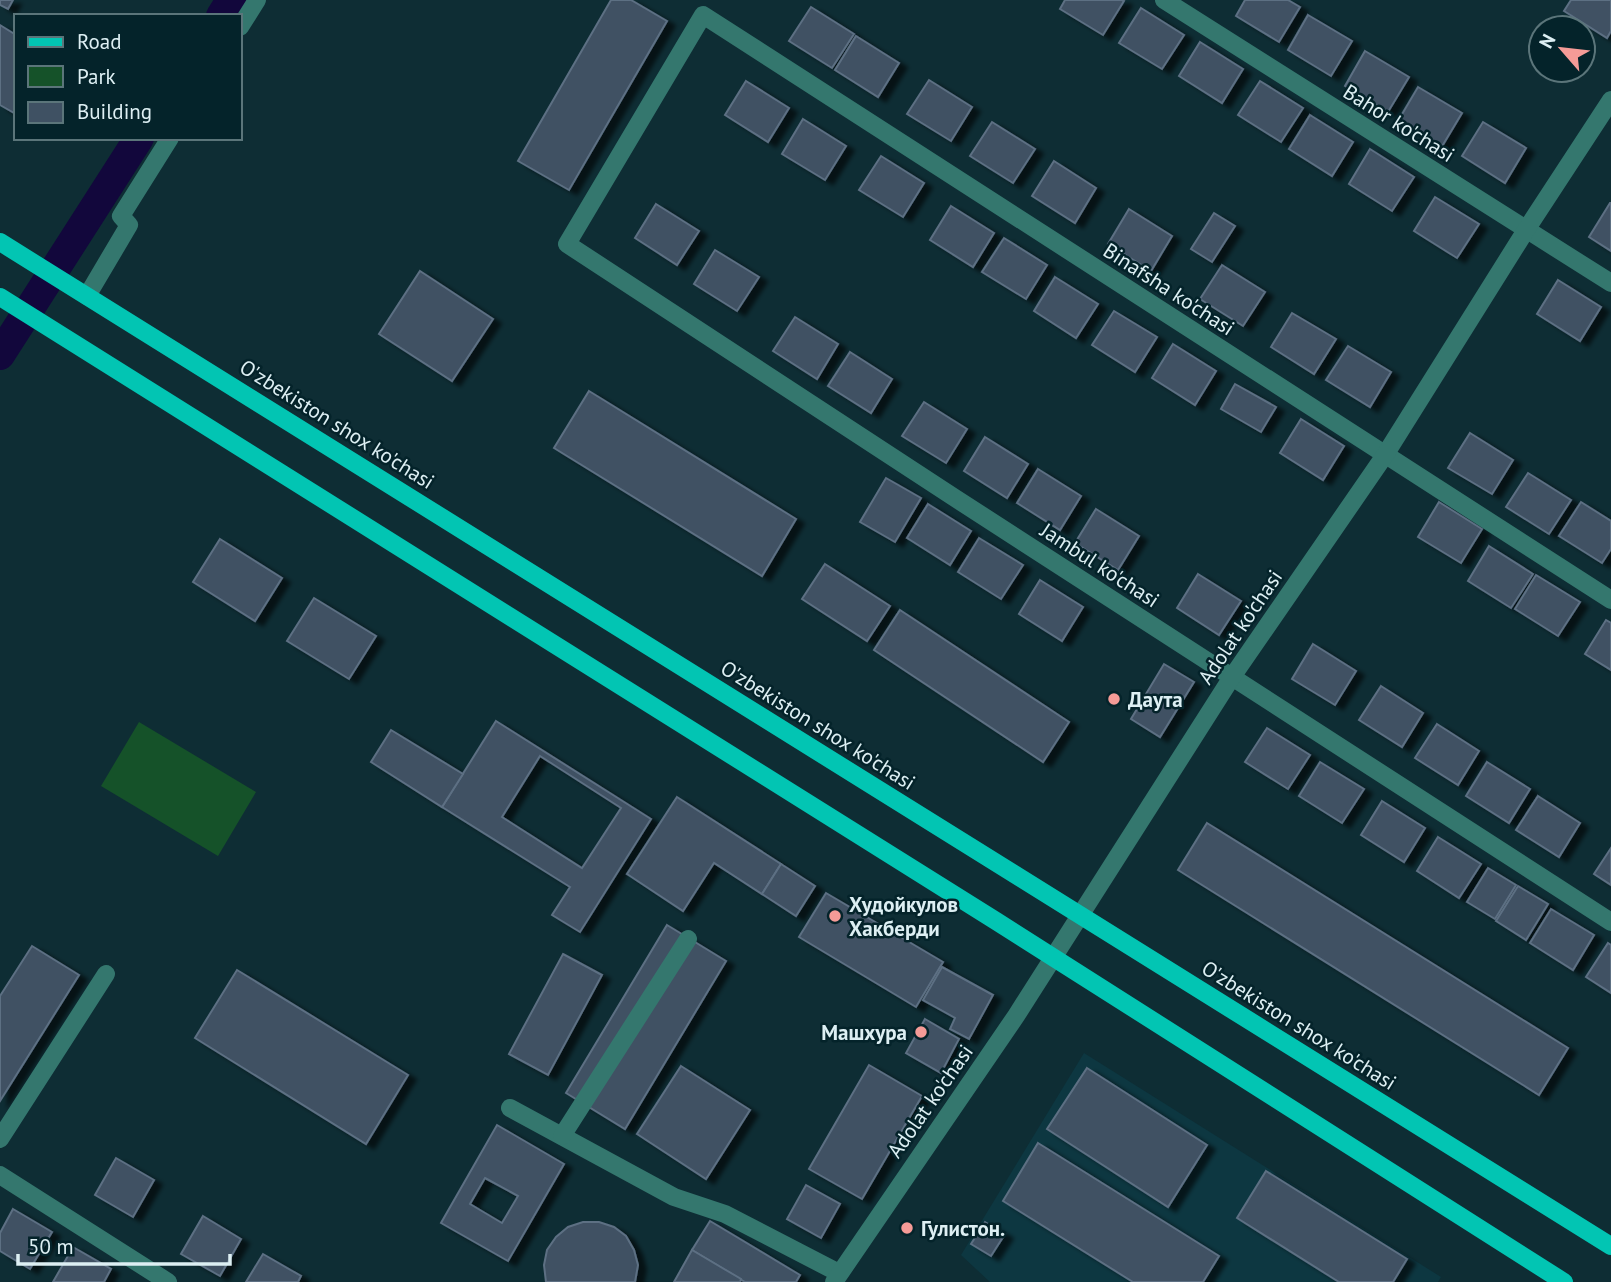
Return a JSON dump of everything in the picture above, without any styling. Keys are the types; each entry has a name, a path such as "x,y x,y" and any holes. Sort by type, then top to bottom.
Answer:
{"main road":[{"name":"O'zbekiston shox ko'chasi","path":"0,242 1611,1246"},
{"path":"0,297 1564,1282"}],"street":[{"path":"242,24 257,0"},
{"name":"Bahor ko'chasi","path":"1164,0 1611,283"},
{"name":"Jambul ko'chasi","path":"703,15 568,244 943,491 1611,922"},
{"name":"Binafsha ko'chasi","path":"703,15 1611,600"},
{"name":"Adolat ko'chasi","path":"836,1278 1016,1016 1232,677 1385,455 1611,100"},
{"path":"94,300 130,225 121,216 169,140"},
{"path":"562,1136 688,939"},
{"path":"0,1139 106,974"},
{"path":"510,1108 674,1197 725,1214 836,1278"},
{"path":"0,1175 169,1282"}],"shaded area":[{"path":"1084,1053 1441,1277 1438,1282 990,1282 961,1255"}],"green space":[{"path":"139,722 256,792 218,856 101,786"}],"building":[{"path":"0,0 13,0 8,9 0,5"},
{"path":"611,0 631,0 667,21 569,190 518,161"},
{"path":"1065,0 1124,1 1103,35 1060,9"},
{"path":"1245,0 1288,0 1300,7 1279,42 1236,16"},
{"path":"1571,0 1611,0 1611,31 1607,38 1597,32 1597,14 1569,14 1564,11"},
{"path":"811,7 854,34 832,68 789,41"},
{"path":"1141,8 1184,35 1162,69 1119,43"},
{"path":"1308,15 1352,41 1331,76 1288,50"},
{"path":"0,25 14,34 14,113 0,105"},
{"path":"856,36 899,63 878,97 835,70"},
{"path":"1200,42 1243,69 1222,103 1179,76"},
{"path":"1365,51 1409,77 1388,112 1345,86"},
{"path":"929,80 972,107 951,141 907,114"},
{"path":"746,81 789,108 768,142 725,115"},
{"path":"1260,81 1303,108 1281,142 1238,115"},
{"path":"1418,87 1462,113 1441,148 1398,121"},
{"path":"1310,115 1353,142 1332,176 1289,149"},
{"path":"803,119 846,146 825,180 782,154"},
{"path":"992,122 1035,149 1013,183 970,156"},
{"path":"1483,122 1526,148 1505,183 1462,156"},
{"path":"1370,149 1414,177 1392,211 1349,184"},
{"path":"881,156 924,183 903,217 859,190"},
{"path":"1054,161 1096,188 1075,223 1032,196"},
{"path":"1435,197 1479,224 1457,258 1414,231"},
{"path":"1611,203 1611,251 1589,237"},
{"path":"656,204 699,231 677,265 635,238"},
{"path":"951,206 994,233 973,267 930,240"},
{"path":"1129,209 1172,236 1151,271 1108,244"},
{"path":"1214,213 1235,226 1212,262 1191,249"},
{"path":"1004,238 1047,265 1026,299 982,272"},
{"path":"715,250 759,277 737,311 694,284"},
{"path":"1222,265 1265,292 1243,326 1200,299"},
{"path":"420,271 493,319 452,381 379,334"},
{"path":"1055,277 1098,304 1076,338 1034,311"},
{"path":"1558,280 1601,307 1580,341 1537,314"},
{"path":"1114,311 1157,337 1135,372 1092,345"},
{"path":"1292,313 1336,339 1314,374 1271,347"},
{"path":"795,317 838,344 817,379 773,351"},
{"path":"1173,344 1216,371 1195,405 1152,378"},
{"path":"1348,346 1391,372 1370,407 1326,380"},
{"path":"850,352 892,379 871,413 828,386"},
{"path":"1235,384 1276,407 1261,432 1221,409"},
{"path":"589,391 796,519 762,576 554,448"},
{"path":"924,402 967,429 946,463 902,436"},
{"path":"1301,419 1344,446 1323,480 1280,453"},
{"path":"1470,433 1513,460 1492,494 1448,468"},
{"path":"985,437 1028,464 1007,498 964,471"},
{"path":"1038,469 1081,496 1060,530 1017,503"},
{"path":"1528,473 1571,500 1549,534 1506,507"},
{"path":"886,478 921,498 895,542 860,522"},
{"path":"1439,502 1482,529 1461,563 1418,537"},
{"path":"1581,502 1611,521 1611,549 1602,563 1559,536"},
{"path":"928,504 971,531 950,565 907,538"},
{"path":"1096,509 1139,536 1118,570 1075,543"},
{"path":"979,538 1023,565 1001,599 958,572"},
{"path":"220,539 282,578 255,621 193,582"},
{"path":"1489,546 1533,574 1511,608 1468,581"},
{"path":"825,564 890,606 867,641 802,599"},
{"path":"1198,574 1241,601 1219,635 1177,608"},
{"path":"1536,575 1580,602 1558,636 1515,609"},
{"path":"1040,580 1083,607 1062,641 1019,614"},
{"path":"314,598 376,636 349,679 287,641"},
{"path":"900,610 1069,722 1043,762 874,650"},
{"path":"1606,620 1611,623 1611,670 1585,654"},
{"path":"1313,644 1356,671 1335,705 1292,679"},
{"path":"1164,664 1194,682 1160,737 1131,719"},
{"path":"1381,686 1423,713 1402,747 1359,720"},
{"path":"496,721 651,819 580,932 552,915 570,887 442,807","holes":["540,756 621,808 582,868 502,817"]},
{"path":"1437,724 1479,751 1458,785 1415,758"},
{"path":"1267,728 1310,755 1288,789 1245,762"},
{"path":"391,730 463,774 442,807 371,762"},
{"path":"1320,762 1364,789 1342,823 1299,796"},
{"path":"1487,762 1530,789 1509,823 1466,796"},
{"path":"1538,796 1580,823 1559,857 1516,830"},
{"path":"677,797 781,864 762,894 714,863 683,911 627,874"},
{"path":"1382,801 1425,828 1404,862 1361,835"},
{"path":"1207,823 1568,1048 1539,1095 1178,870"},
{"path":"1438,837 1481,864 1459,898 1417,871"},
{"path":"1611,848 1611,885 1594,874"},
{"path":"781,864 815,886 796,916 762,894"},
{"path":"1488,868 1516,885 1495,919 1467,902"},
{"path":"1518,886 1548,904 1526,940 1496,921"},
{"path":"826,893 943,962 916,1007 799,937"},
{"path":"1551,909 1594,935 1573,970 1530,943"},
{"path":"667,925 726,961 625,1129 566,1093"},
{"path":"1608,943 1611,945 1611,993 1586,977"},
{"path":"32,946 79,975 0,1101 0,996"},
{"path":"563,954 602,975 548,1075 509,1054"},
{"path":"942,967 993,995 969,1039 950,1029 955,1018 923,1000"},
{"path":"237,970 408,1075 366,1144 195,1038"},
{"path":"925,1019 959,1039 941,1073 906,1053"},
{"path":"869,1065 922,1096 862,1199 809,1169"},
{"path":"681,1066 750,1110 706,1179 637,1134"},
{"path":"1087,1068 1207,1145 1168,1207 1047,1129"},
{"path":"497,1125 564,1164 508,1261 441,1223","holes":["485,1178 518,1196 502,1223 470,1204"]},
{"path":"1038,1143 1219,1256 1203,1282 1133,1282 1003,1201"},
{"path":"116,1158 154,1180 133,1217 95,1195"},
{"path":"1266,1171 1407,1259 1393,1282 1339,1282 1237,1218"},
{"path":"806,1185 840,1204 821,1238 787,1219"},
{"path":"13,1209 52,1232 30,1269 0,1251 0,1233"},
{"path":"203,1216 241,1239 220,1276 181,1254"},
{"path":"710,1221 800,1275 796,1282 745,1282 692,1250"},
{"path":"583,1222 599,1222 614,1227 626,1236 638,1265 635,1282 546,1282 544,1265 547,1250 556,1237 568,1227"},
{"path":"985,1222 1005,1234 991,1256 971,1244"},
{"path":"73,1247 111,1269 104,1282 53,1282"},
{"path":"692,1250 741,1279 740,1282 674,1282"},
{"path":"263,1254 301,1276 298,1282 246,1282"}],"waterway":[{"path":"222,14 231,0"},
{"path":"0,355 138,140"}],"place":[{"name":"Даута","path":"1114,699"},
{"name":"Худойкулов Хакберди","path":"835,916"},
{"name":"Машхура","path":"921,1032"},
{"name":"Гулистон.","path":"907,1228"}]}
